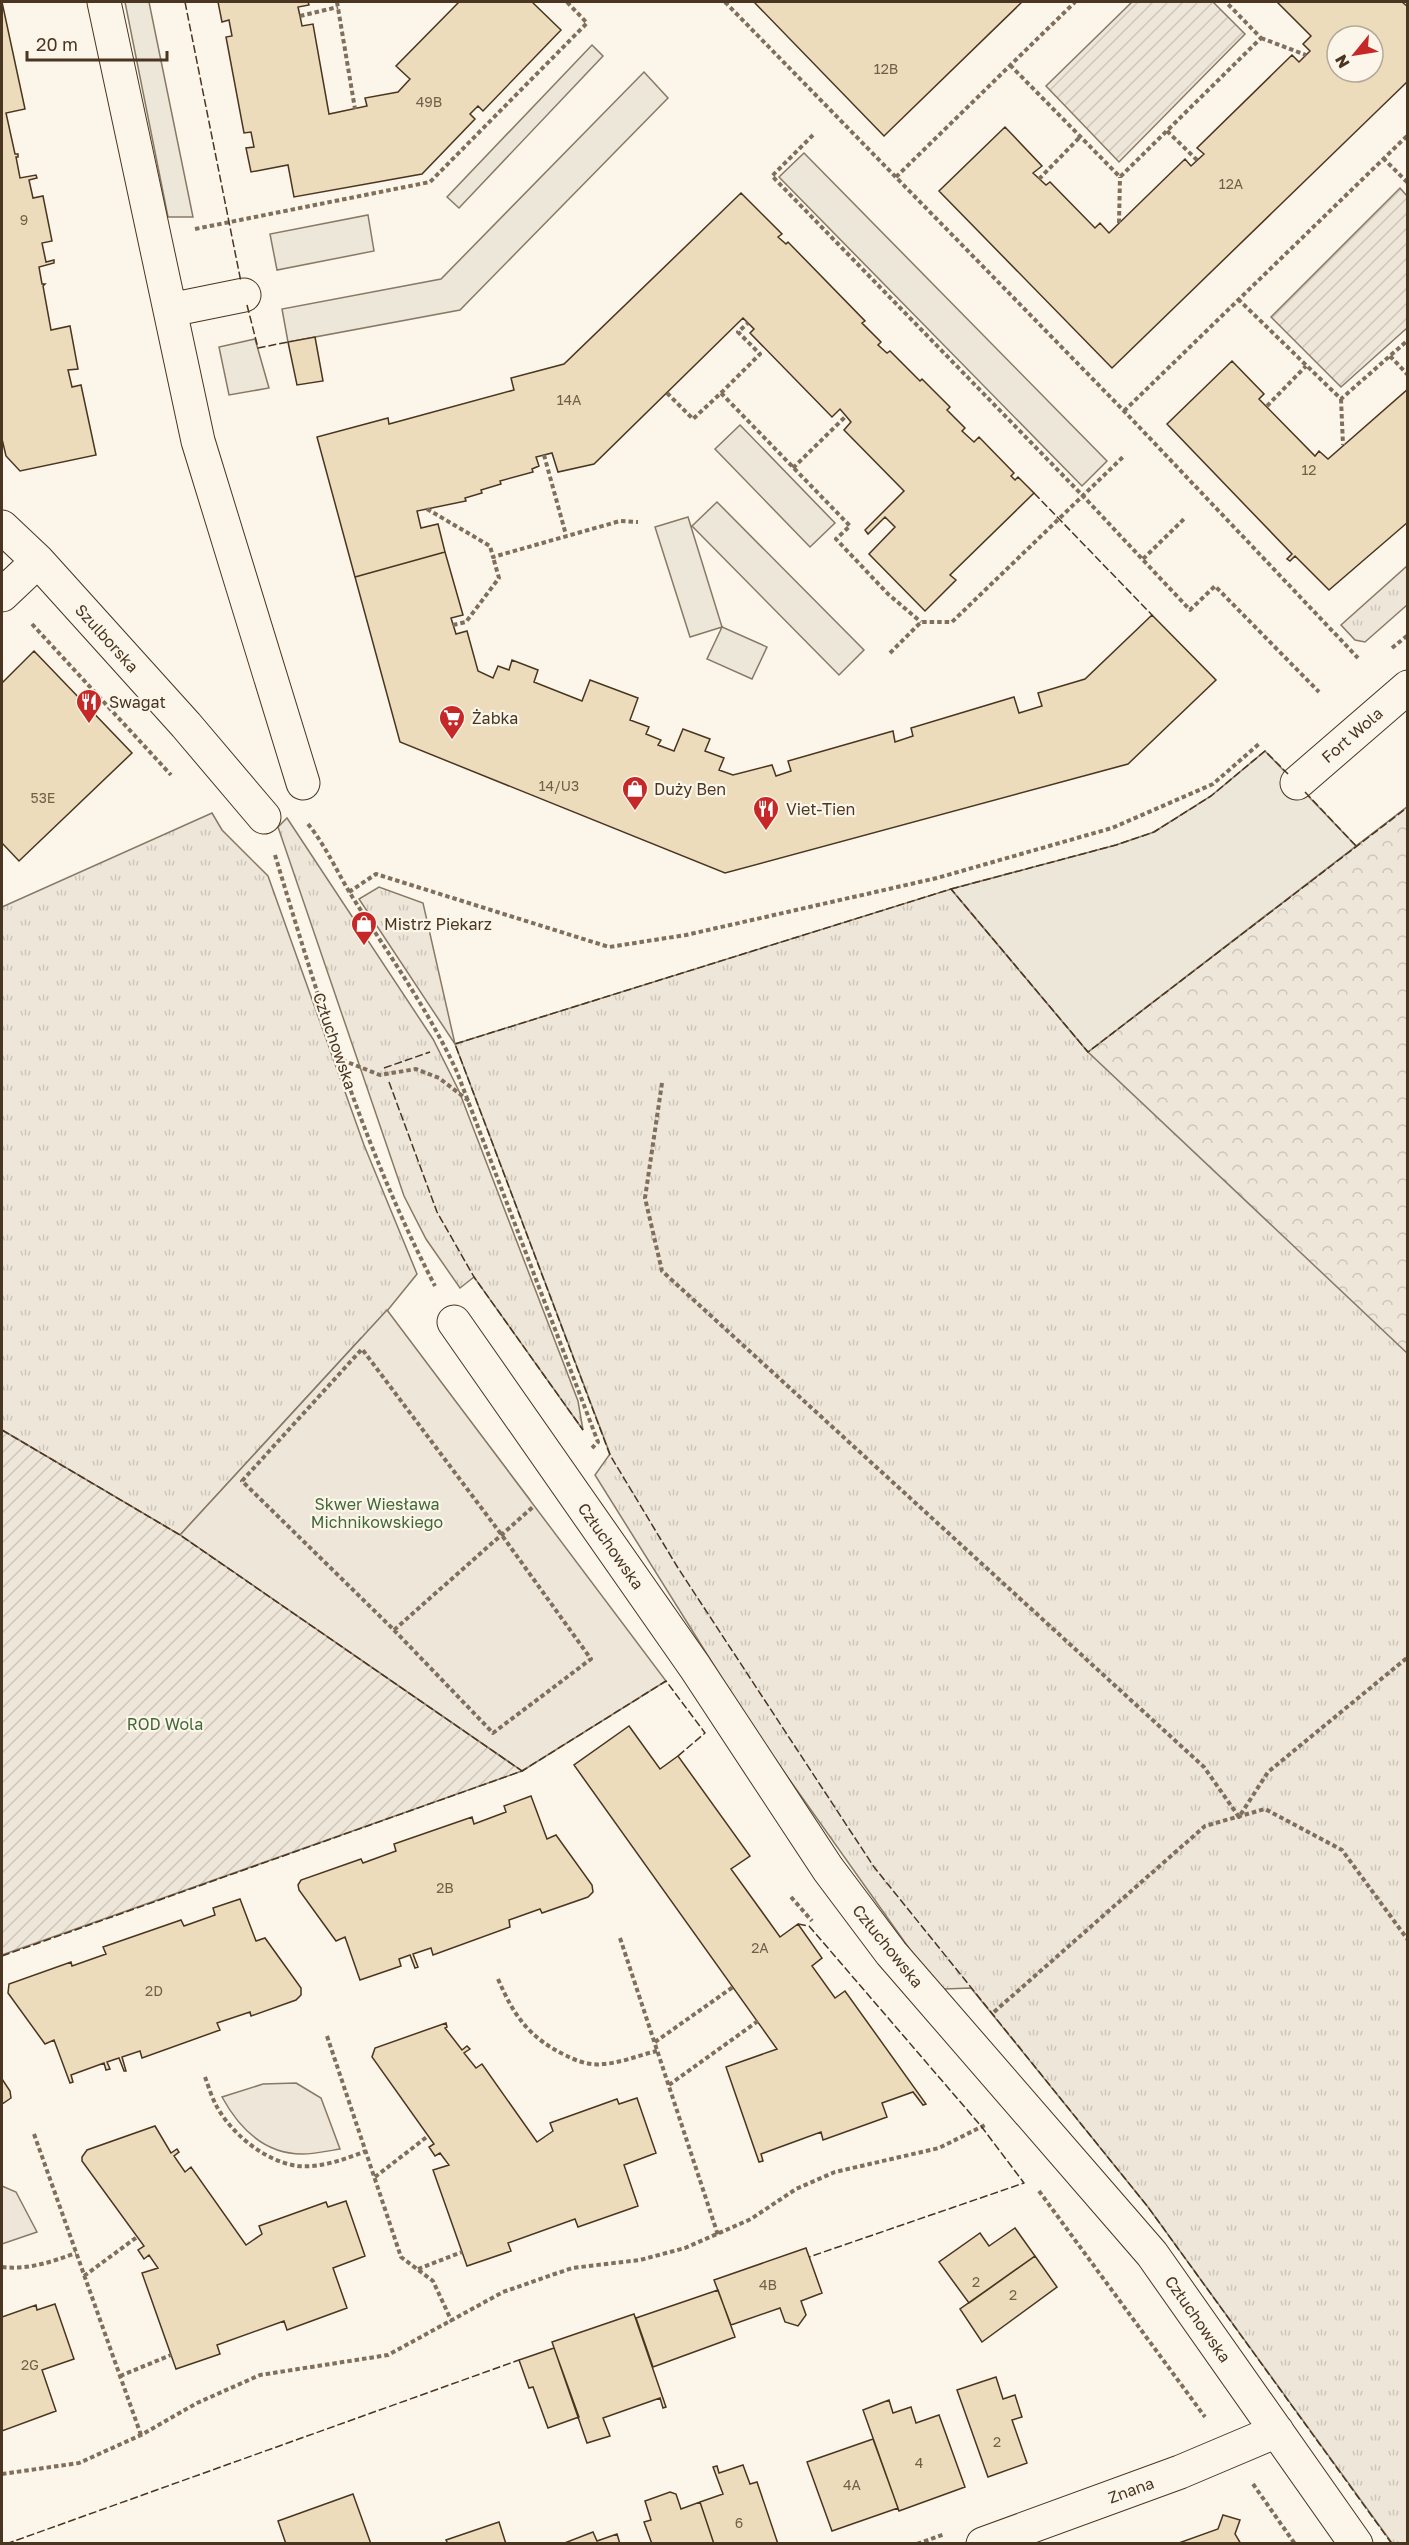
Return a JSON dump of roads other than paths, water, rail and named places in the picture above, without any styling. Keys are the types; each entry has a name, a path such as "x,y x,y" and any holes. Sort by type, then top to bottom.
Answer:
{"street":[{"path":"104,2 198,441 303,783"},
{"path":"170,310 244,295"},
{"name":"Szulborska","path":"2,527 38,561 186,725 260,812"},
{"path":"3,594 38,561"},
{"name":"Fort Wola","path":"1296,783 1407,687"},
{"name":"Człuchowska","path":"454,1322 695,1667 828,1869 891,1953 1152,2254 1356,2544"},
{"name":"Znana","path":"983,2544 1180,2472 1277,2431"}],"place":[{"name":"Swagat","path":"89,725"},
{"name":"Żabka","path":"452,741"},
{"name":"Duży Ben","path":"635,812"},
{"name":"Viet-Tien","path":"766,832"},
{"name":"Mistrz Piekarz","path":"364,947"}],"park label":[{"name":"Skwer Wiesława Michnikowskiego","path":"377,1513"},
{"name":"ROD Wola","path":"165,1724"}]}
